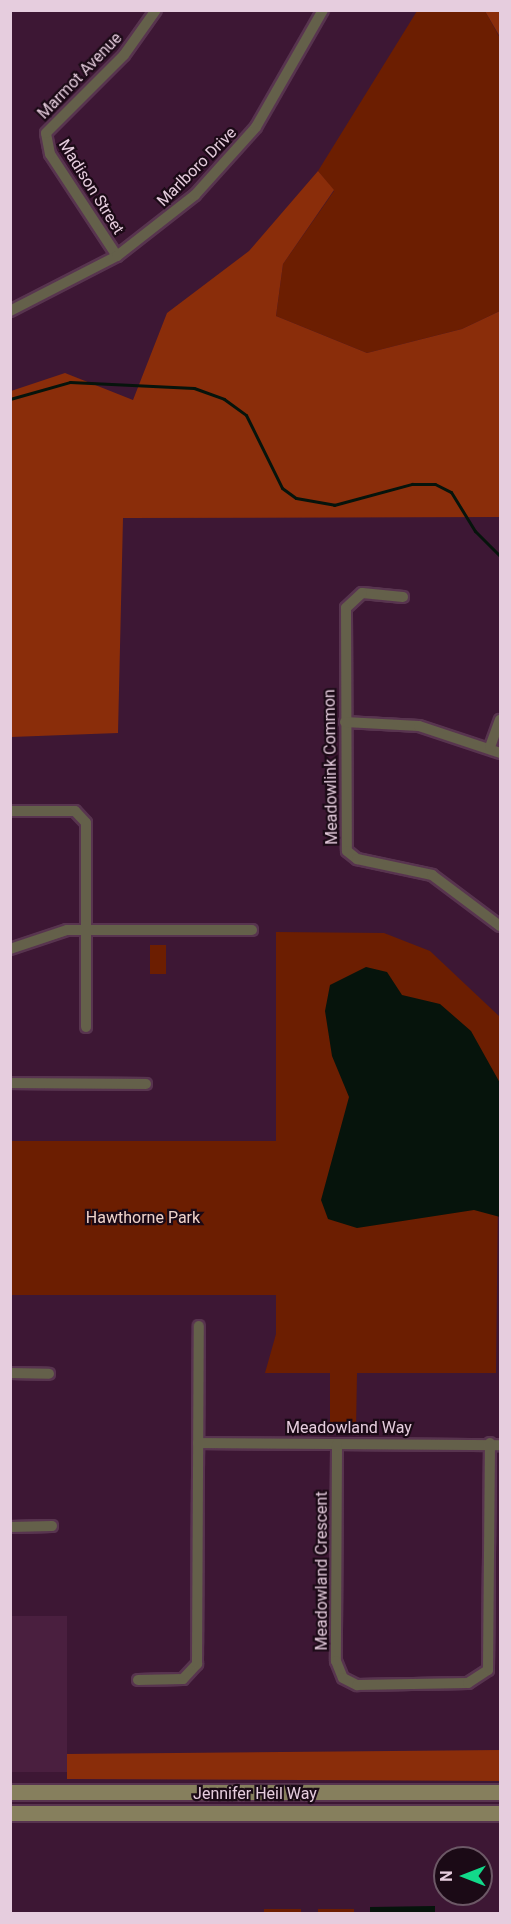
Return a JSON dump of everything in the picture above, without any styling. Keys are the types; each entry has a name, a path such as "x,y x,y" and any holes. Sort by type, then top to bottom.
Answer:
{"main road":[{"name":"Jennifer Heil Way","path":"10,1792 501,1792"},
{"name":"Jennifer Heil Way","path":"10,1813 501,1813"}],"street":[{"name":"Marmot Avenue","path":"46,133 124,55 156,10"},
{"name":"Marlboro Drive","path":"10,311 117,256 195,195 256,127 323,10"},
{"name":"Madison Street","path":"46,133 50,154 117,256"},
{"name":"Meadowlink Common","path":"403,597 362,593 349,600 345,722 345,841 350,856 432,875 501,926"},
{"path":"490,747 501,720"},
{"path":"345,722 419,726 490,747 501,753"},
{"path":"10,811 67,810 84,819 87,929 86,1027"},
{"path":"10,949 45,933 87,929 252,930"},
{"path":"10,1083 146,1084"},
{"path":"138,1680 183,1679 197,1664 199,1326"},
{"path":"10,1373 49,1374"},
{"name":"Meadowland Way","path":"198,1443 496,1444"},
{"name":"Meadowland Crescent","path":"337,1444 336,1661 343,1678 369,1684 468,1683 488,1670 496,1444"},
{"path":"10,1527 52,1526"}],"shaded area":[{"path":"485,11 500,11 500,37"},
{"path":"318,171 334,190 283,264 276,316 367,353 462,329 500,311 500,517 123,518 118,733 11,737 11,391 65,373 133,400 167,313 249,251"},
{"path":"366,967 387,972 402,995 440,1004 471,1031 500,1083 500,1217 474,1210 357,1228 328,1219 321,1200 349,1097 332,1056 325,1011 330,985"},
{"path":"11,1616 67,1616 67,1772 11,1772"},
{"path":"500,1750 500,1781 67,1779 67,1754"},
{"path":"435,1906 435,1913 370,1913 370,1907"}],"green space":[{"path":"417,11 485,11 500,38 500,311 462,329 367,353 276,316 283,264 334,191 318,171"},
{"name":"Hawthorne Park","path":"276,932 384,933 430,951 500,1017 496,1373 357,1373 356,1429 330,1430 330,1373 265,1373 276,1334 276,1295 11,1295 11,1141 276,1141"},
{"path":"150,945 166,945 166,974 150,974"},
{"path":"264,1909 301,1909 301,1913 264,1913"},
{"path":"318,1909 354,1909 354,1913 318,1913"}],"waterway":[{"path":"10,399 70,382 194,388 224,399 246,415 282,488 296,498 334,505 412,484 435,484 451,492 475,531 500,556"}]}
